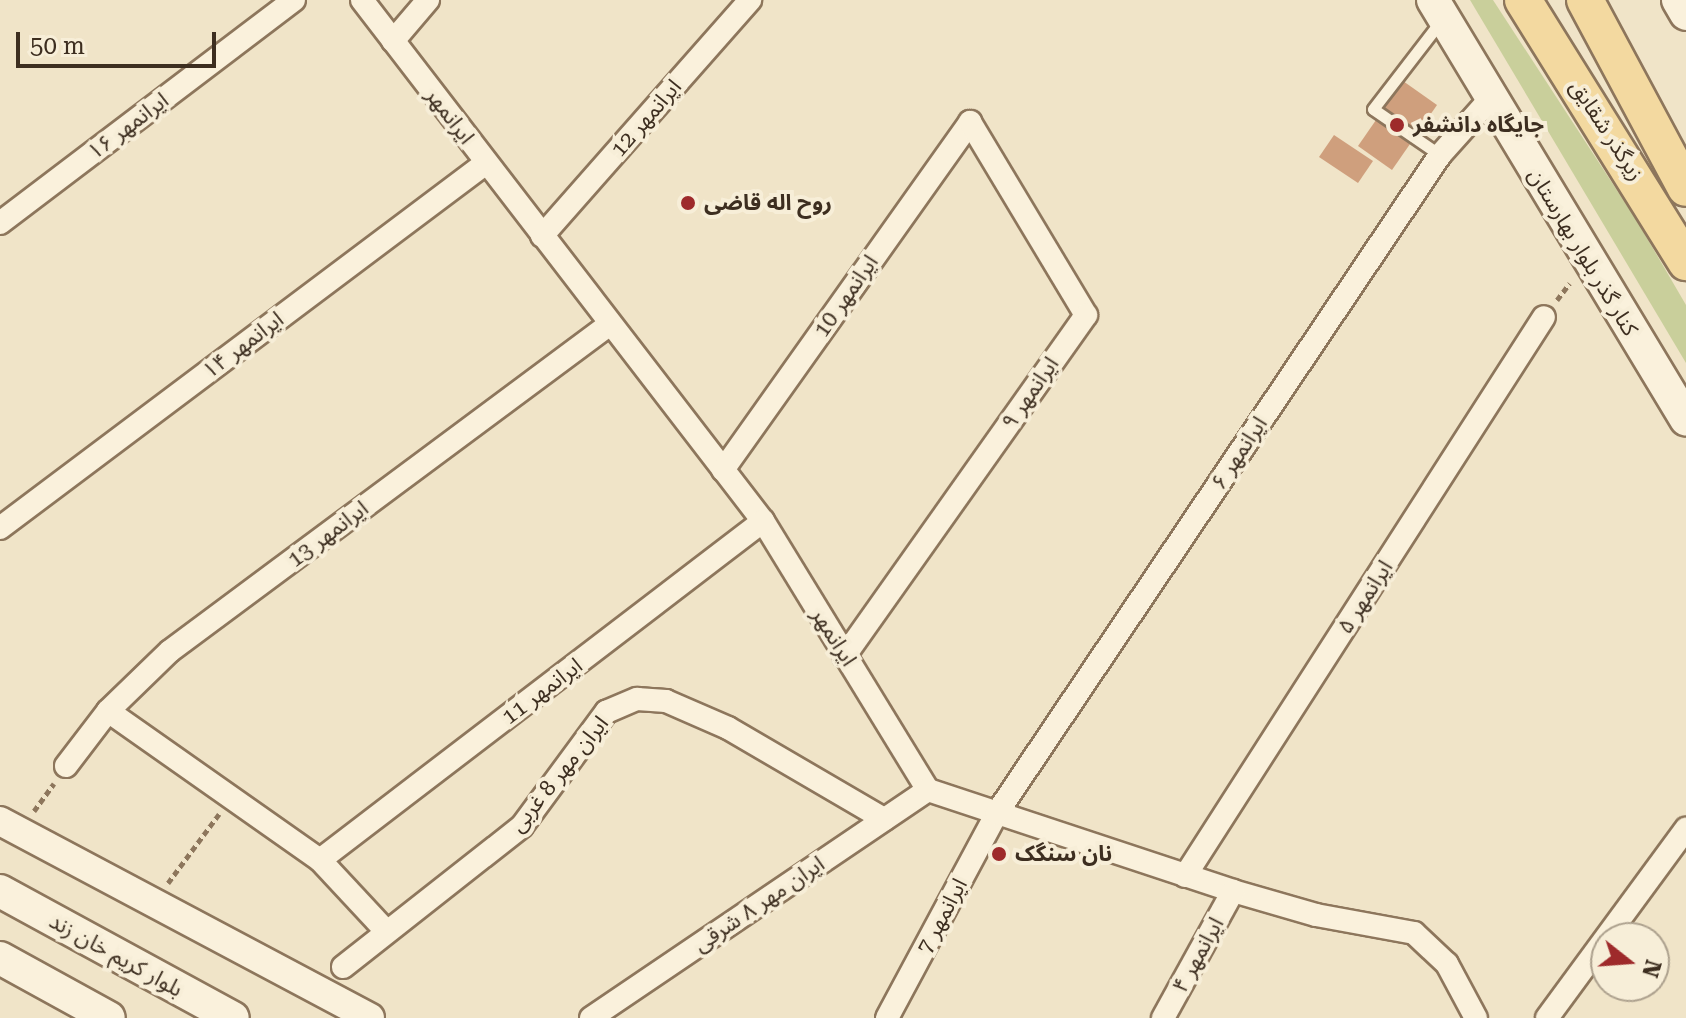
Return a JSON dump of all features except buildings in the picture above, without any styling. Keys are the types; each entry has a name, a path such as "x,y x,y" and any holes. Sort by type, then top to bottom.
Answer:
{"main road":[{"name":"زیرگذر شقایق","path":"1523,0 1686,262"},
{"name":"زیرگذر شقایق","path":"1585,0 1686,188"},
{"path":"1678,0 1686,14"},
{"name":"کنار گذر بلوار بهارستان","path":"1438,9 1686,420"},
{"name":"بلوار کریم خان زند","path":"0,891 233,1018"},
{"path":"0,958 109,1018"}],"street":[{"name":"ایرانمهر ۱۶","path":"0,223 294,0"},
{"name":"ایرانمهر","path":"362,0 763,521 928,790"},
{"path":"393,41 428,0"},
{"name":"ایرانمهر 12","path":"542,236 750,0"},
{"name":"ایرانمهر ۶","path":"997,813 1440,155 1490,99"},
{"name":"ایرانمهر 10","path":"723,470 970,122"},
{"name":"ایرانمهر ۹","path":"845,656 1086,315 970,122"},
{"name":"ایرانمهر ۱۴","path":"0,528 486,163"},
{"name":"ایرانمهر ۵","path":"1185,876 1544,317"},
{"name":"ایرانمهر 13","path":"66,766 108,711 170,651 610,324"},
{"name":"ایرانمهر 11","path":"320,860 763,521"},
{"name":"ایران مهر 8 غربی","path":"343,967 522,826 606,712 637,699 666,701 728,728 884,819"},
{"path":"108,711 320,860 387,932"},
{"path":"928,790 1233,891 1316,915 1414,933 1447,964 1476,1018"},
{"name":"ایران مهر ٨ شرقی","path":"591,1018 928,790"},
{"name":"ایرانمهر 7","path":"887,1018 997,813"},
{"path":"10,826 370,1018"},
{"path":"1547,1018 1686,829"},
{"name":"ایرانمهر ۴","path":"1163,1018 1233,891"}],"lane":[{"path":"1438,9 1373,109 1440,155"}],"path":[{"path":"1544,317 1587,259"},
{"path":"10,826 66,766"},
{"path":"153,903 231,797"}],"green space":[{"path":"1470,0 1493,0 1637,221 1686,305 1686,363"}],"place":[{"name":"جایگاه دانشفر","path":"1397,125"},
{"name":"روح اله قاضی","path":"688,203"},
{"name":"نان سنگک","path":"999,854"}]}
